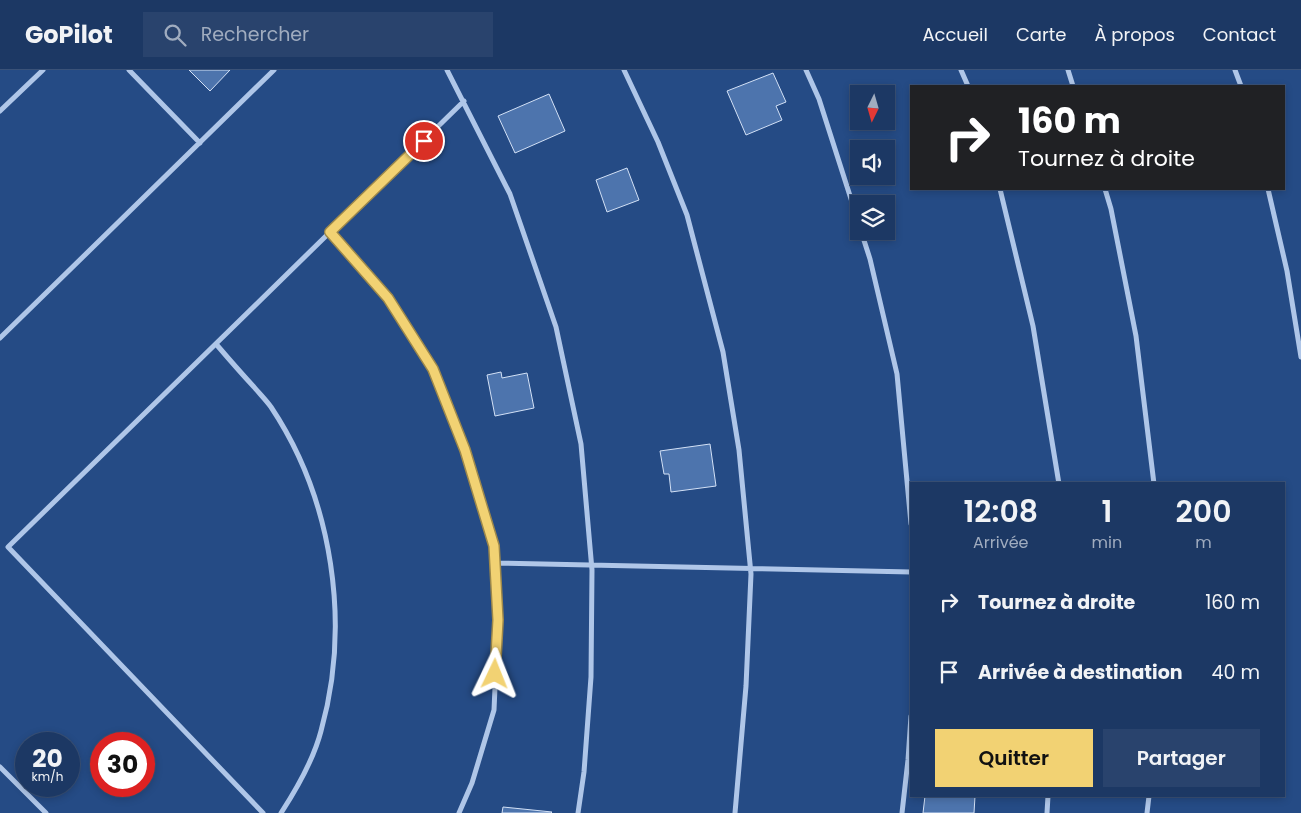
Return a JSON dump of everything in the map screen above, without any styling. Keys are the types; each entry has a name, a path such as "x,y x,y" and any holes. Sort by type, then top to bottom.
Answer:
{"street":[{"path":"0,111 43,70"},
{"path":"129,70 200,143"},
{"path":"0,338 274,70"},
{"path":"447,70 510,194 556,327 581,444 592,565 591,677 584,772 578,813"},
{"path":"624,70 658,142 686,215 723,352 740,450 750,569 746,686 735,813"},
{"path":"806,70 819,99 850,196"},
{"path":"962,70 968,85"},
{"path":"1068,70 1073,85"},
{"path":"1235,70 1241,85"},
{"path":"263,813 8,548 464,102"},
{"path":"1000,190 1034,326 1059,482"},
{"path":"1104,190 1111,209 1136,336 1154,482"},
{"path":"1268,190 1287,271 1301,357"},
{"path":"330,232 388,298 433,369 465,450 494,546 498,620 494,710 472,783 459,813"},
{"path":"864,240 897,374 910,513"},
{"path":"216,344 270,406 302,462 324,524 333,587 333,669 321,732 297,787 281,813"},
{"path":"495,563 910,572"},
{"path":"902,813 910,731"},
{"path":"0,767 46,813"},
{"path":"1046,813 1048,797"},
{"path":"1147,813 1149,797"}],"building":[{"path":"189,70 230,70 210,91"},
{"path":"773,73 786,102 776,106 782,120 746,135 727,91"},
{"path":"549,94 565,131 515,153 498,116"},
{"path":"627,168 639,200 607,212 596,180"},
{"path":"501,372 502,378 527,373 534,408 495,416 487,375"},
{"path":"710,444 716,486 671,492 669,474 664,474 660,451"},
{"path":"925,797 975,797 974,813 923,813"},
{"path":"503,807 552,812 502,813"}],"route":[{"path":"424,141 330,232 388,298 433,369 465,450 494,546 498,620 495,674"}]}
